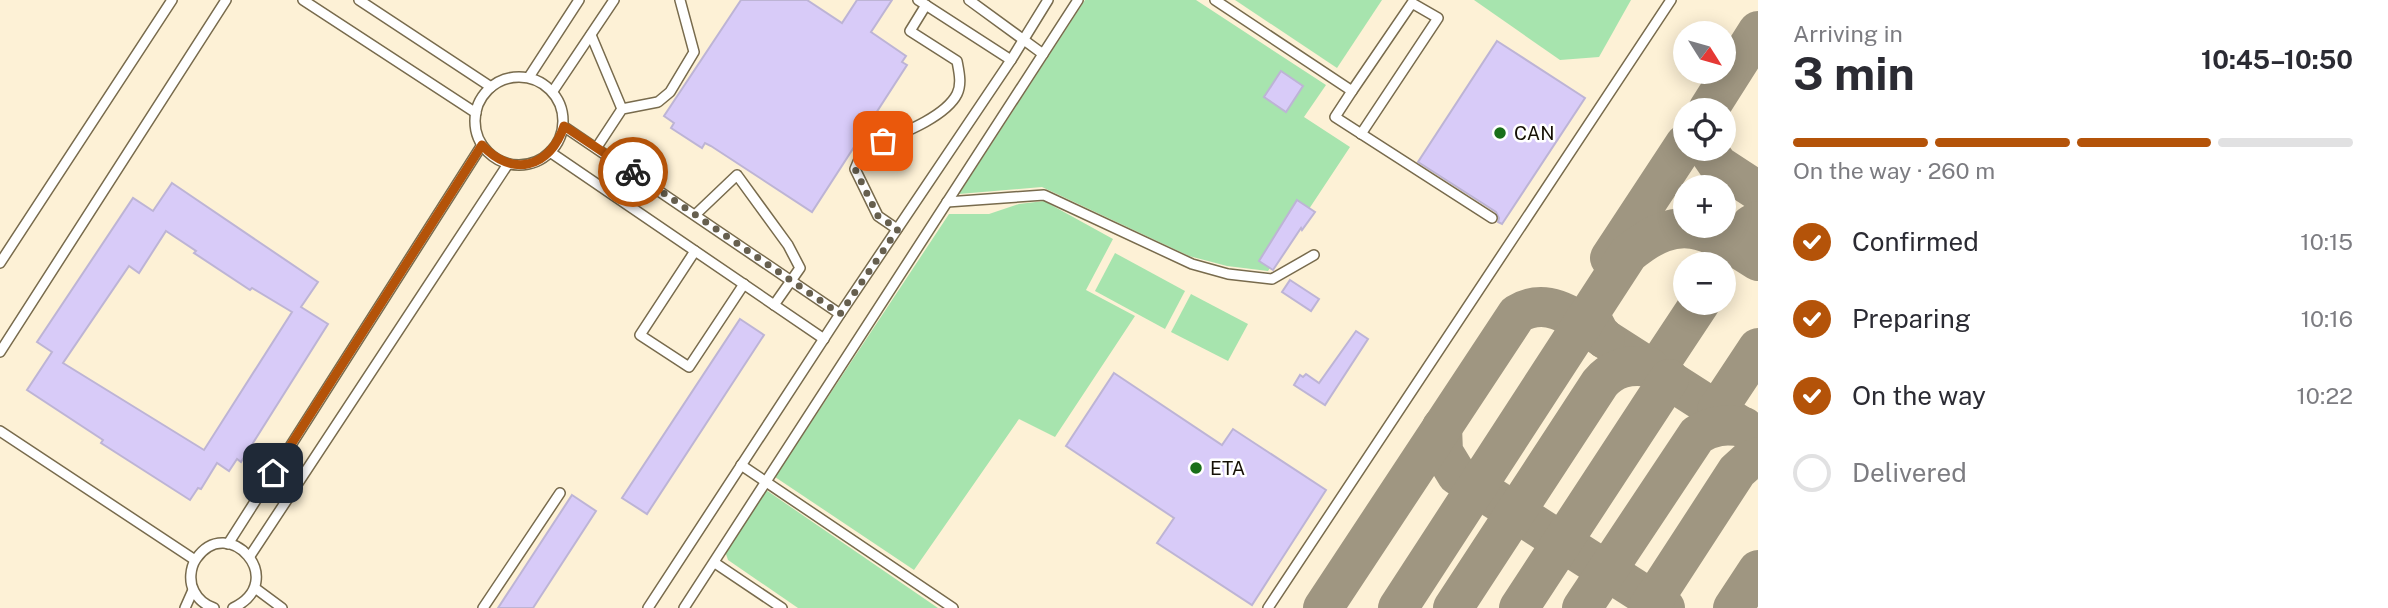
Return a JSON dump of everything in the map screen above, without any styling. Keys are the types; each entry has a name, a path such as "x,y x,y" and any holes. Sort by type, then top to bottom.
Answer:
{"lane":[{"path":"0,262 172,0"},
{"path":"0,352 226,0"},
{"path":"303,0 476,113"},
{"path":"359,0 491,87"},
{"path":"529,77 579,0"},
{"path":"553,91 614,0"},
{"path":"597,147 622,109 658,102 670,92 694,52 680,0"},
{"path":"969,0 1043,54"},
{"path":"648,608 840,314 1011,61 1048,0"},
{"path":"684,608 1079,0"},
{"path":"1215,0 1352,91"},
{"path":"1268,608 1671,0"},
{"path":"898,229 878,216 855,169 863,150 946,109 958,92 960,75 957,61 910,30 922,3 1011,61"},
{"path":"1361,134 1438,18 1412,3 1335,117 1361,134 1492,218"},
{"path":"590,35 622,109"},
{"path":"517,76 541,81 553,91 563,111 564,126 559,140 539,161 524,165 509,164 492,156 482,145 477,136 476,113 478,105 491,87 496,82 517,76"},
{"path":"564,126 840,314"},
{"path":"228,544 482,145"},
{"path":"550,152 824,339"},
{"path":"250,556 509,164"},
{"path":"695,215 737,176 788,245 800,268 775,305"},
{"path":"947,202 1044,195 1192,264 1228,274 1272,279 1314,255"},
{"path":"695,251 640,335 689,367 744,284"},
{"path":"0,431 195,560"},
{"path":"741,465 953,608"},
{"path":"483,608 559,493"},
{"path":"214,608 199,599 193,590 191,571 195,560 206,548 228,544 241,548 250,556 257,577 254,588 243,604 233,608"},
{"path":"715,563 782,608"},
{"path":"254,588 282,608"},
{"path":"185,608 193,590"}],"green space":[{"path":"1085,0 1196,0 1326,85 1304,117 1350,147 1268,271 1227,266 1189,256 1042,187 959,194"},
{"path":"1235,0 1382,0 1337,68"},
{"path":"1474,0 1631,0 1599,57 1560,60"},
{"path":"1044,201 1113,239 1086,290 1135,316 1055,437 1019,419 914,570 775,477 949,214 989,214 1019,204"},
{"path":"1115,253 1185,291 1165,329 1095,291"},
{"path":"1191,294 1248,324 1228,361 1171,332"},
{"path":"766,490 938,608 798,608 728,560 725,551 728,544"}],"building":[{"path":"741,0 807,0 842,23 857,0 892,0 871,32 906,56 902,62 907,65 812,212 711,146 705,143 702,148 671,128 674,123 664,116"},
{"name":"CAN","path":"1497,41 1585,98 1502,224 1498,222 1496,212 1418,162"},
{"path":"1281,71 1303,86 1286,112 1264,97"},
{"path":"172,183 318,282 301,307 328,324 241,462 237,459 229,471 217,463 201,489 198,488 190,500 101,443 103,440 27,390 52,352 37,342 133,198 153,211","holes":["166,231 196,251 194,253 250,290 252,288 292,312 204,450 63,363 129,266 139,273"]},
{"path":"1297,200 1315,212 1273,270 1259,261"},
{"path":"1290,280 1319,299 1311,311 1282,292"},
{"path":"740,319 764,335 647,514 622,498"},
{"path":"1356,331 1368,339 1325,405 1294,385 1300,375 1303,377 1306,374 1319,383"},
{"name":"ETA","path":"1114,373 1222,445 1233,429 1326,490 1252,605 1157,543 1174,518 1066,446"},
{"path":"572,495 596,511 533,608 498,608"}],"taxiway":[{"path":"1716,98 1758,31"},
{"path":"1610,258 1674,161"},
{"path":"1715,161 1758,191"},
{"path":"1751,225 1758,221"},
{"path":"1398,608 1628,254 1646,240 1679,228 1709,233 1758,261"},
{"path":"1323,608 1517,314 1529,309 1552,308 1574,318 1605,339"},
{"path":"1655,371 1692,315"},
{"path":"1591,318 1605,339 1758,437"},
{"path":"1717,410 1758,348"},
{"path":"1453,608 1600,383 1622,368 1649,367"},
{"path":"1519,608 1669,379"},
{"path":"1582,608 1697,435 1719,426 1744,427"},
{"path":"1442,427 1443,452 1457,475 1665,608"},
{"path":"1648,608 1737,471 1748,461 1758,457"},
{"path":"1733,608 1758,570"}],"way so far":[{"path":"633,172 840,314 898,229 878,216 855,169 863,150 883,141"}],"place":[{"name":"CAN","path":"1500,133"},
{"name":"ETA","path":"1196,468"}],"route":[{"path":"273,473 482,145 492,156 509,164 524,165 539,161 550,152 559,140 564,126 633,172"}]}
